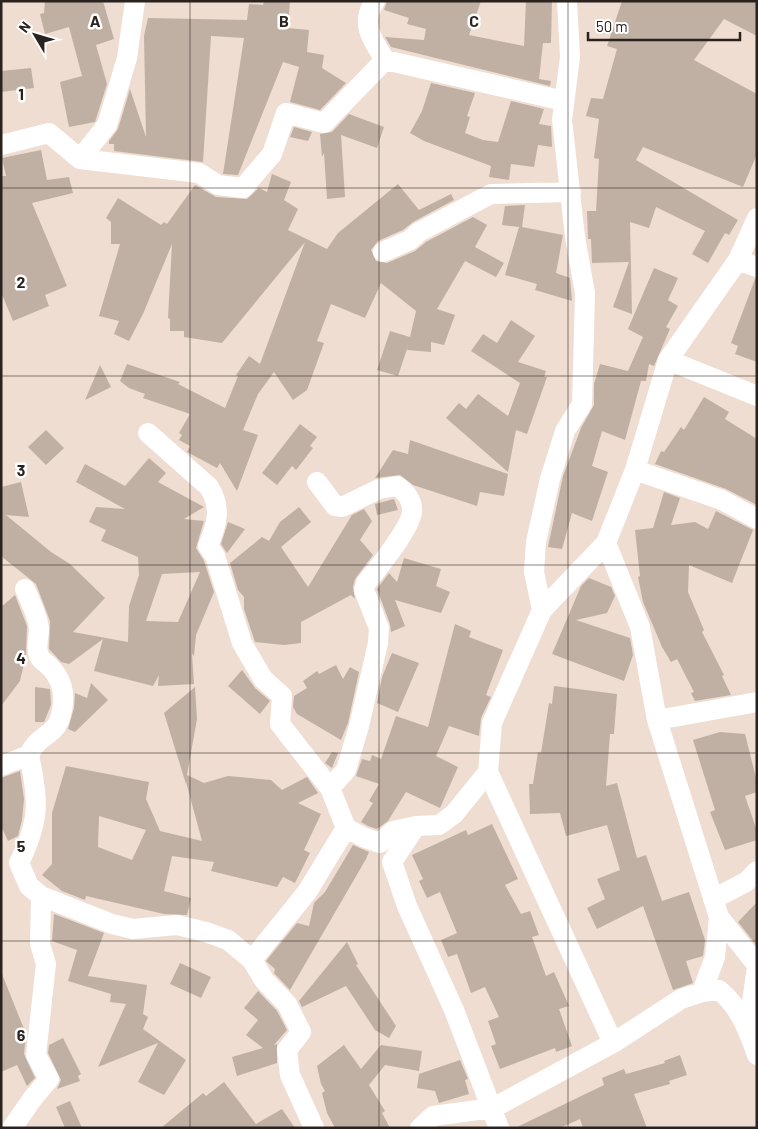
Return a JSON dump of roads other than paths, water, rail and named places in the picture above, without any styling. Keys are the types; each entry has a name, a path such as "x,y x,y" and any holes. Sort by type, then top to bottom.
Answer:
{"street":[{"path":"80,159 107,125 127,58 136,1"},
{"path":"376,1 370,9 368,33 386,60 564,101"},
{"path":"542,610 534,572 536,542 550,479 565,431 582,404 585,293 575,236 572,192 562,120 570,57 567,1"},
{"path":"1,145 49,133 80,159 199,173 218,185 243,188 272,154 282,120 286,113 324,123 386,60"},
{"path":"383,252 410,240 419,232 462,212 491,194 572,192"},
{"path":"613,1043 488,772 492,723 542,610 606,544 635,470 668,360 748,263 757,218"},
{"path":"668,360 757,396"},
{"path":"148,433 209,486 215,497 218,511 216,527 208,546 215,556 242,642 262,679 282,696 280,724 330,788 346,828 363,837 380,842 393,831 439,824 454,814 488,772"},
{"path":"635,470 722,500 757,519"},
{"path":"317,482 335,506 342,507 379,489 397,486 409,498 412,513 403,532 366,582 364,590 379,628 378,643 359,726 346,770 330,788"},
{"path":"606,544 640,627 657,720 716,908 757,966 748,1030"},
{"path":"25,588 39,629 36,645 40,658 51,668 61,682 65,694 59,723 53,730 33,744 29,754 36,787 37,814 28,845 19,863 29,886 41,896 112,924 133,929 177,925 206,932 228,940 252,960 264,980 287,1004 301,1032 287,1050 290,1075 314,1128"},
{"path":"657,720 757,702"},
{"path":"1,766 29,754"},
{"path":"416,826 392,862 408,906 454,1010 493,1108 499,1128"},
{"path":"252,960 307,892 346,828"},
{"path":"702,992 715,956 716,908 757,871"},
{"path":"12,1128 49,1079 36,1055 46,964 40,944 41,896"},
{"path":"420,1128 433,1116 493,1108 613,1043 672,1004 702,992 719,990 732,1001 748,1030 757,1055"}]}
